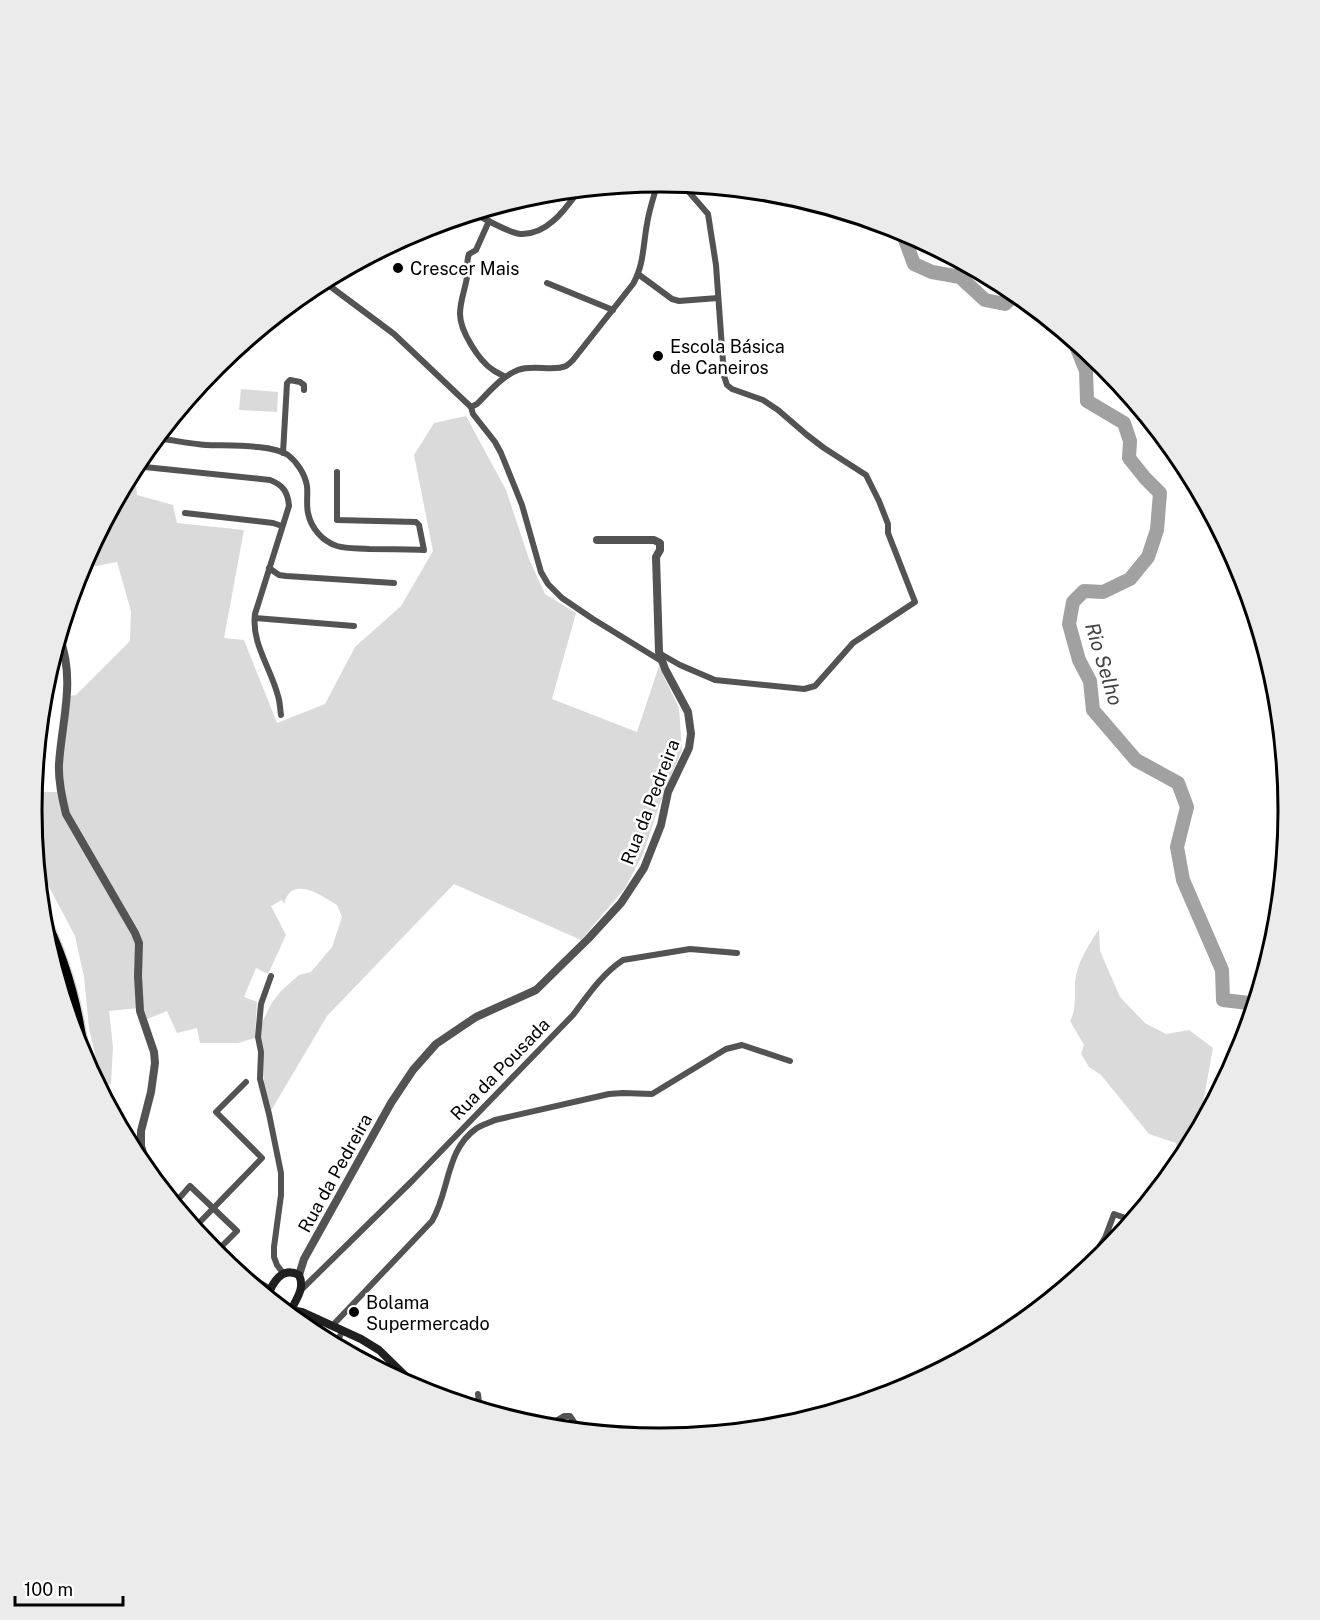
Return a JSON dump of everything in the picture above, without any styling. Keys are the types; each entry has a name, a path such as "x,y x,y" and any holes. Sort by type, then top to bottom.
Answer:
{"highway":[{"path":"59,952 65,966 78,1017"}],"main road":[{"path":"271,1290 283,1273 297,1275 302,1312 361,1339 379,1350 399,1370"},
{"path":"292,1306 300,1293"}],"street":[{"path":"471,407 477,404 505,376 514,371 532,367 557,368 566,366 573,360 633,284 638,274 655,192"},
{"path":"659,652 680,665 715,680 804,689 815,686 853,643 915,602 888,533 888,524 882,508 866,475 816,442 763,400 743,394 727,385 724,376 716,264 708,214 690,193"},
{"path":"483,218 520,234 532,232 549,224 572,198"},
{"path":"489,221 476,250 469,254 466,262 467,276 460,316 475,350 491,369 505,376"},
{"path":"638,274 672,299 679,301 718,298"},
{"path":"548,283 613,309"},
{"path":"331,287 394,334 471,407 473,414 501,453 522,505 541,572 548,584 562,598 663,662"},
{"path":"283,453 287,383 290,380 300,382 304,385 304,390"},
{"path":"166,439 204,445 268,448 283,453 290,456 304,476 307,486 308,513 316,532 326,541 350,548 424,550 419,525 416,522 337,520 337,472"},
{"path":"146,467 270,480 285,489 289,506 269,568 255,618 254,631 278,695 281,715"},
{"path":"185,513 282,526"},
{"name":"Rua da Pedreira","path":"297,1275 390,1103 413,1070 436,1044 476,1017 536,990 621,903 644,868 661,825 668,792 689,748 691,734 688,712 659,652 656,557 660,550 660,543 654,540 597,540"},
{"path":"269,568 279,575 286,576 394,583"},
{"path":"255,618 354,626"},
{"path":"64,647 68,696 59,765 61,793 66,814 139,943 140,1011 154,1052 155,1063 151,1092 141,1131 141,1145"},
{"name":"Rua da Pousada","path":"300,1293 573,1015 592,988 615,966 623,960 690,949 737,953"},
{"path":"271,976 261,1004 258,1037 261,1052 260,1079 281,1173 281,1195 274,1257 283,1273"},
{"path":"332,1326 432,1221 456,1152 477,1128 495,1120 609,1095 652,1094 726,1049 742,1045 790,1061"},
{"path":"200,1222 262,1158 216,1112 246,1082"},
{"path":"180,1198 190,1186 237,1231 222,1246"},
{"path":"1106,1237 1114,1214 1124,1218"},
{"path":"297,1275 307,1281 314,1279"},
{"path":"339,1338 342,1331"},
{"path":"478,1394 479,1400"},
{"path":"558,1419 570,1416 574,1422"}],"shaded area":[{"path":"241,389 278,392 277,412 239,410"},
{"path":"466,416 506,490 529,559 545,594 576,613 552,699 637,732 659,666 679,708 682,750 660,803 643,854 625,888 581,940 454,884 327,1016 269,1114 264,1087 259,1029 271,1004 281,991 299,975 311,972 332,947 342,917 337,905 312,891 299,889 293,891 287,896 284,904 282,900 271,906 286,935 268,974 256,968 244,997 257,1002 255,1038 238,1043 200,1043 197,1028 177,1033 167,1011 145,1020 138,1008 109,1011 113,1047 111,1084 107,1084 97,1064 89,1028 84,977 75,936 46,881 42,810 42,792 60,792 68,696 76,695 130,641 131,611 117,562 92,567 106,537 136,483 137,495 173,505 177,523 244,530 224,638 244,640 277,723 325,704 355,647 401,606 433,551 414,455 434,423"},
{"path":"1099,929 1100,951 1120,997 1145,1023 1166,1034 1189,1030 1213,1048 1203,1104 1177,1148 1176,1143 1149,1134 1101,1075 1089,1067 1081,1054 1084,1045 1070,1021 1074,1010 1076,975"}],"waterway":[{"name":"Rio Selho","path":"907,244 914,264 932,272 960,277 985,300 1005,304 1009,300"},
{"name":"Rio Selho","path":"1081,358 1086,371 1087,401 1124,423 1130,441 1129,458 1160,493 1157,530 1148,557 1130,579 1103,592 1084,591 1073,602 1069,624 1079,660 1090,681 1093,710 1136,760 1178,783 1187,807 1177,847 1183,880 1222,970 1223,1000 1247,1003"}],"place":[{"name":"Crescer Mais","path":"398,268"},
{"name":"Escola Básica de Caneiros","path":"658,356"},
{"name":"Bolama Supermercado","path":"354,1312"}]}
